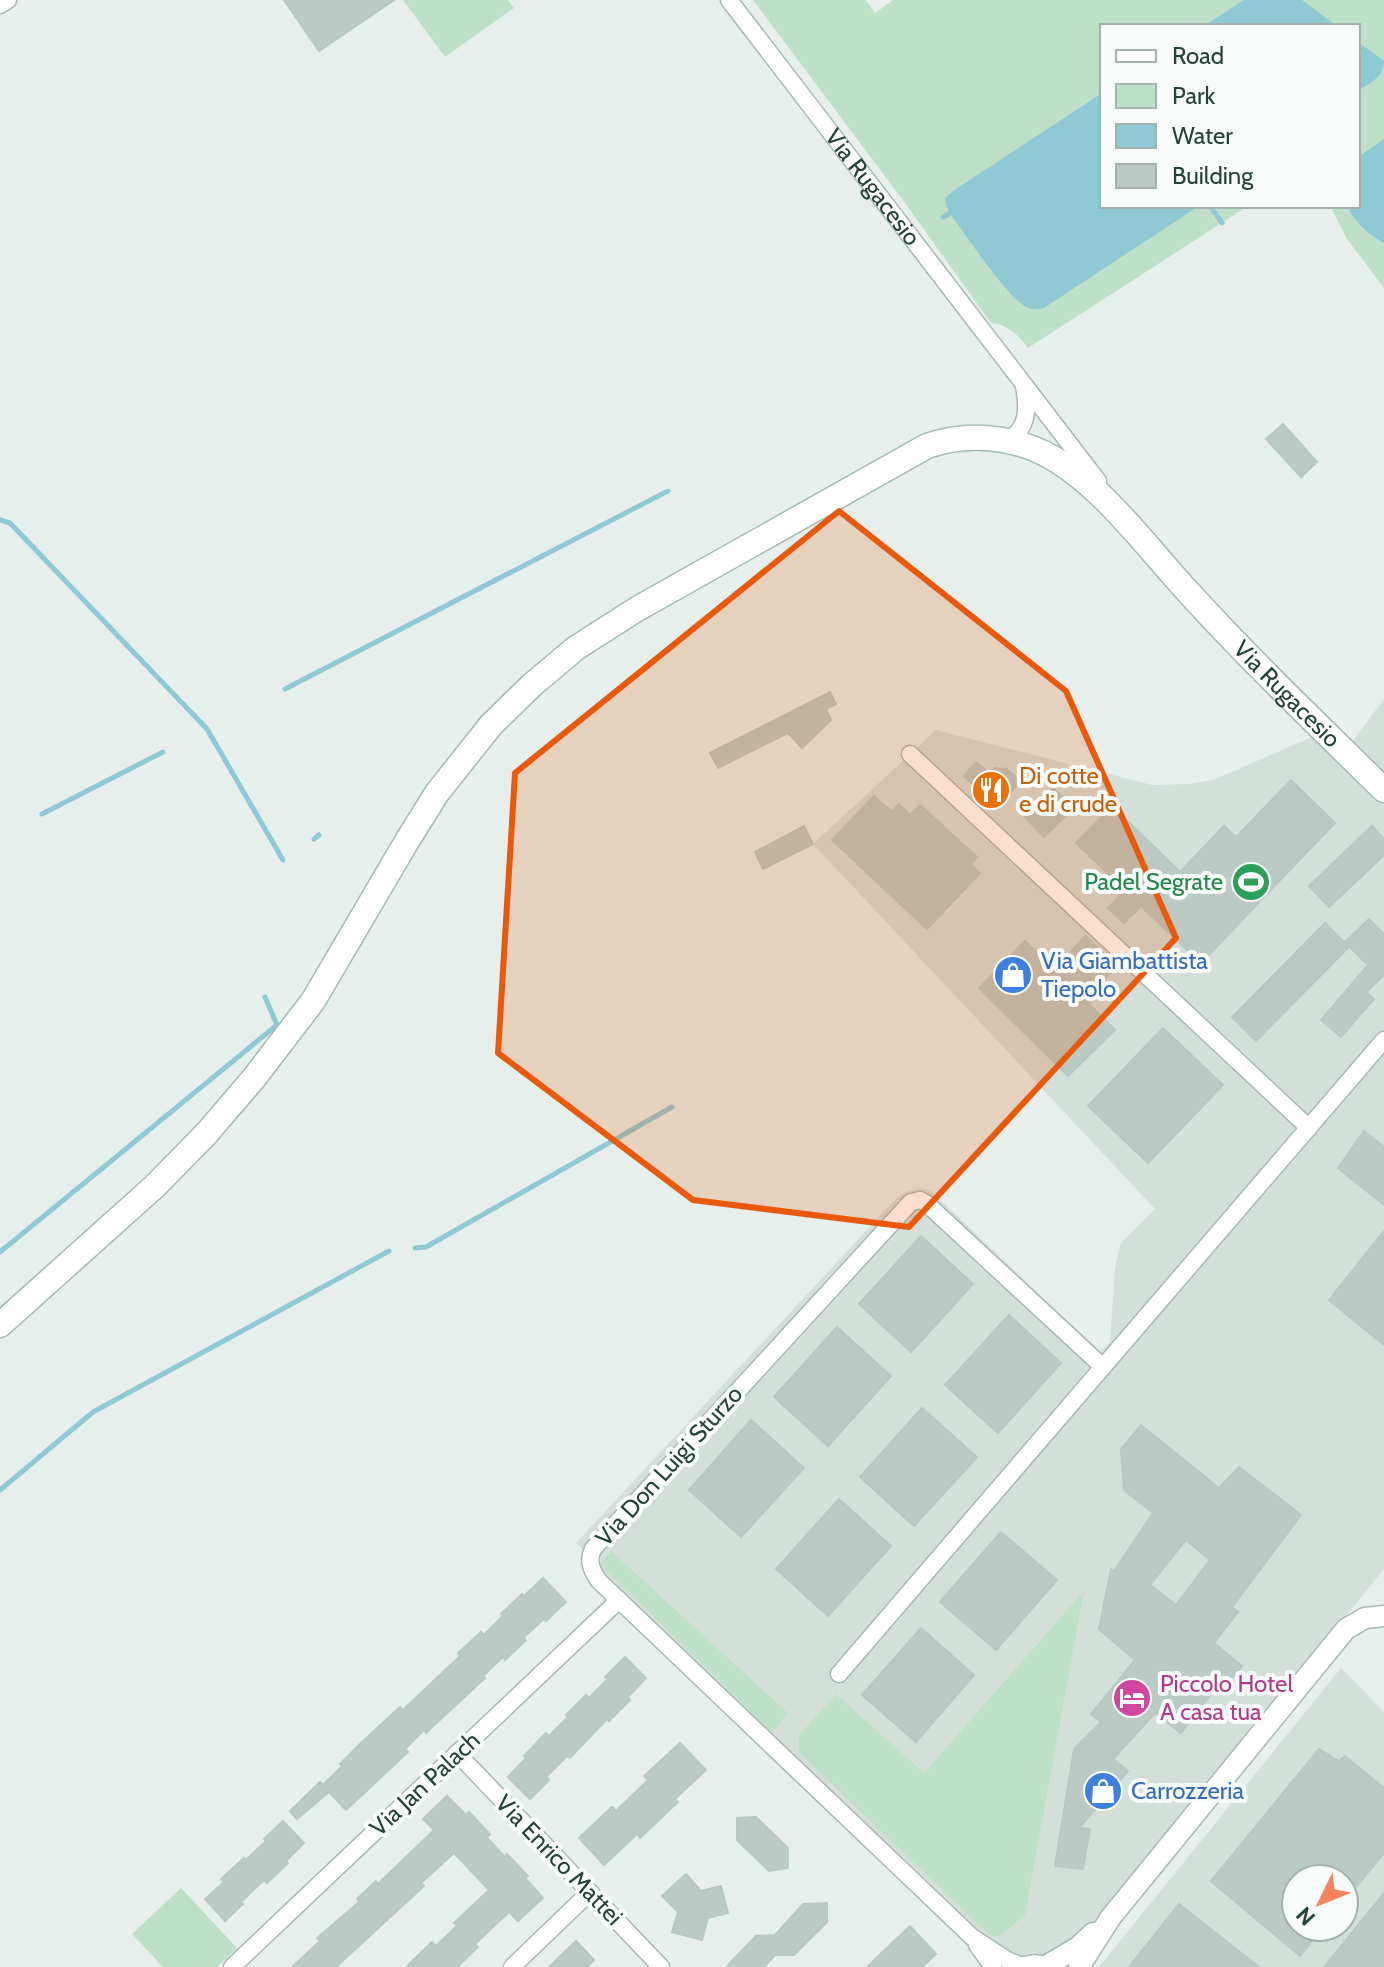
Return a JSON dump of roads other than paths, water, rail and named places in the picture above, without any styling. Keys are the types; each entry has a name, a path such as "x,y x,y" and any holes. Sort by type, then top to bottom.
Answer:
{"main road":[{"name":"Via Rugacesio","path":"0,1325 155,1186 254,1078 313,1001 421,817 454,769 511,705 576,648 637,609 919,450 962,438 1012,436 1070,470 1114,510 1251,659 1384,790"}],"street":[{"path":"0,5 8,0"},
{"name":"Via Rugacesio","path":"729,0 1159,560"},
{"path":"1012,436 1026,416 1019,379"},
{"path":"910,754 1309,1128"},
{"path":"839,1674 1384,1040"},
{"name":"Via Don Luigi Sturzo","path":"1024,1967 1007,1960 972,1937 599,1581 593,1572 590,1555 905,1207 915,1200 927,1204 1103,1367"},
{"name":"Via Jan Palach","path":"232,1967 619,1600"},
{"path":"1079,1967 1111,1917 1346,1629 1365,1618 1384,1616"},
{"name":"Via Enrico Mattei","path":"457,1753 661,1967"},
{"path":"512,1967 590,1892"},
{"path":"1024,1967 1047,1967 1078,1947 1111,1917"},
{"name":"Via Don Luigi Sturzo","path":"972,1937 993,1967"}],"water":[{"path":"1244,0 1302,0 1334,24 1207,24"},
{"path":"1360,43 1384,61 1379,75 1360,90"},
{"path":"1100,94 1100,208 1196,208 1044,308 1035,309 1028,308 1009,292 953,218 945,198"},
{"path":"1384,139 1384,243 1362,228 1348,208 1360,208 1360,156"}],"waterway":[{"path":"1211,208 1222,223"},
{"path":"943,217 950,213"},
{"path":"285,689 668,491"},
{"path":"0,520 10,523 207,729 283,860"},
{"path":"42,814 163,752"},
{"path":"314,839 319,835"},
{"path":"0,1252 277,1025 265,997"},
{"path":"415,1248 426,1247 672,1107"},
{"path":"0,1490 93,1412 389,1251"}],"place":[{"name":"Di cotte e di crude","path":"991,790"},
{"name":"Padel Segrate","path":"1251,882"},
{"name":"Via Giambattista Tiepolo","path":"1013,975"},
{"name":"Piccolo Hotel A casa tua","path":"1132,1698"},
{"name":"Carrozzeria","path":"1103,1791"}]}
